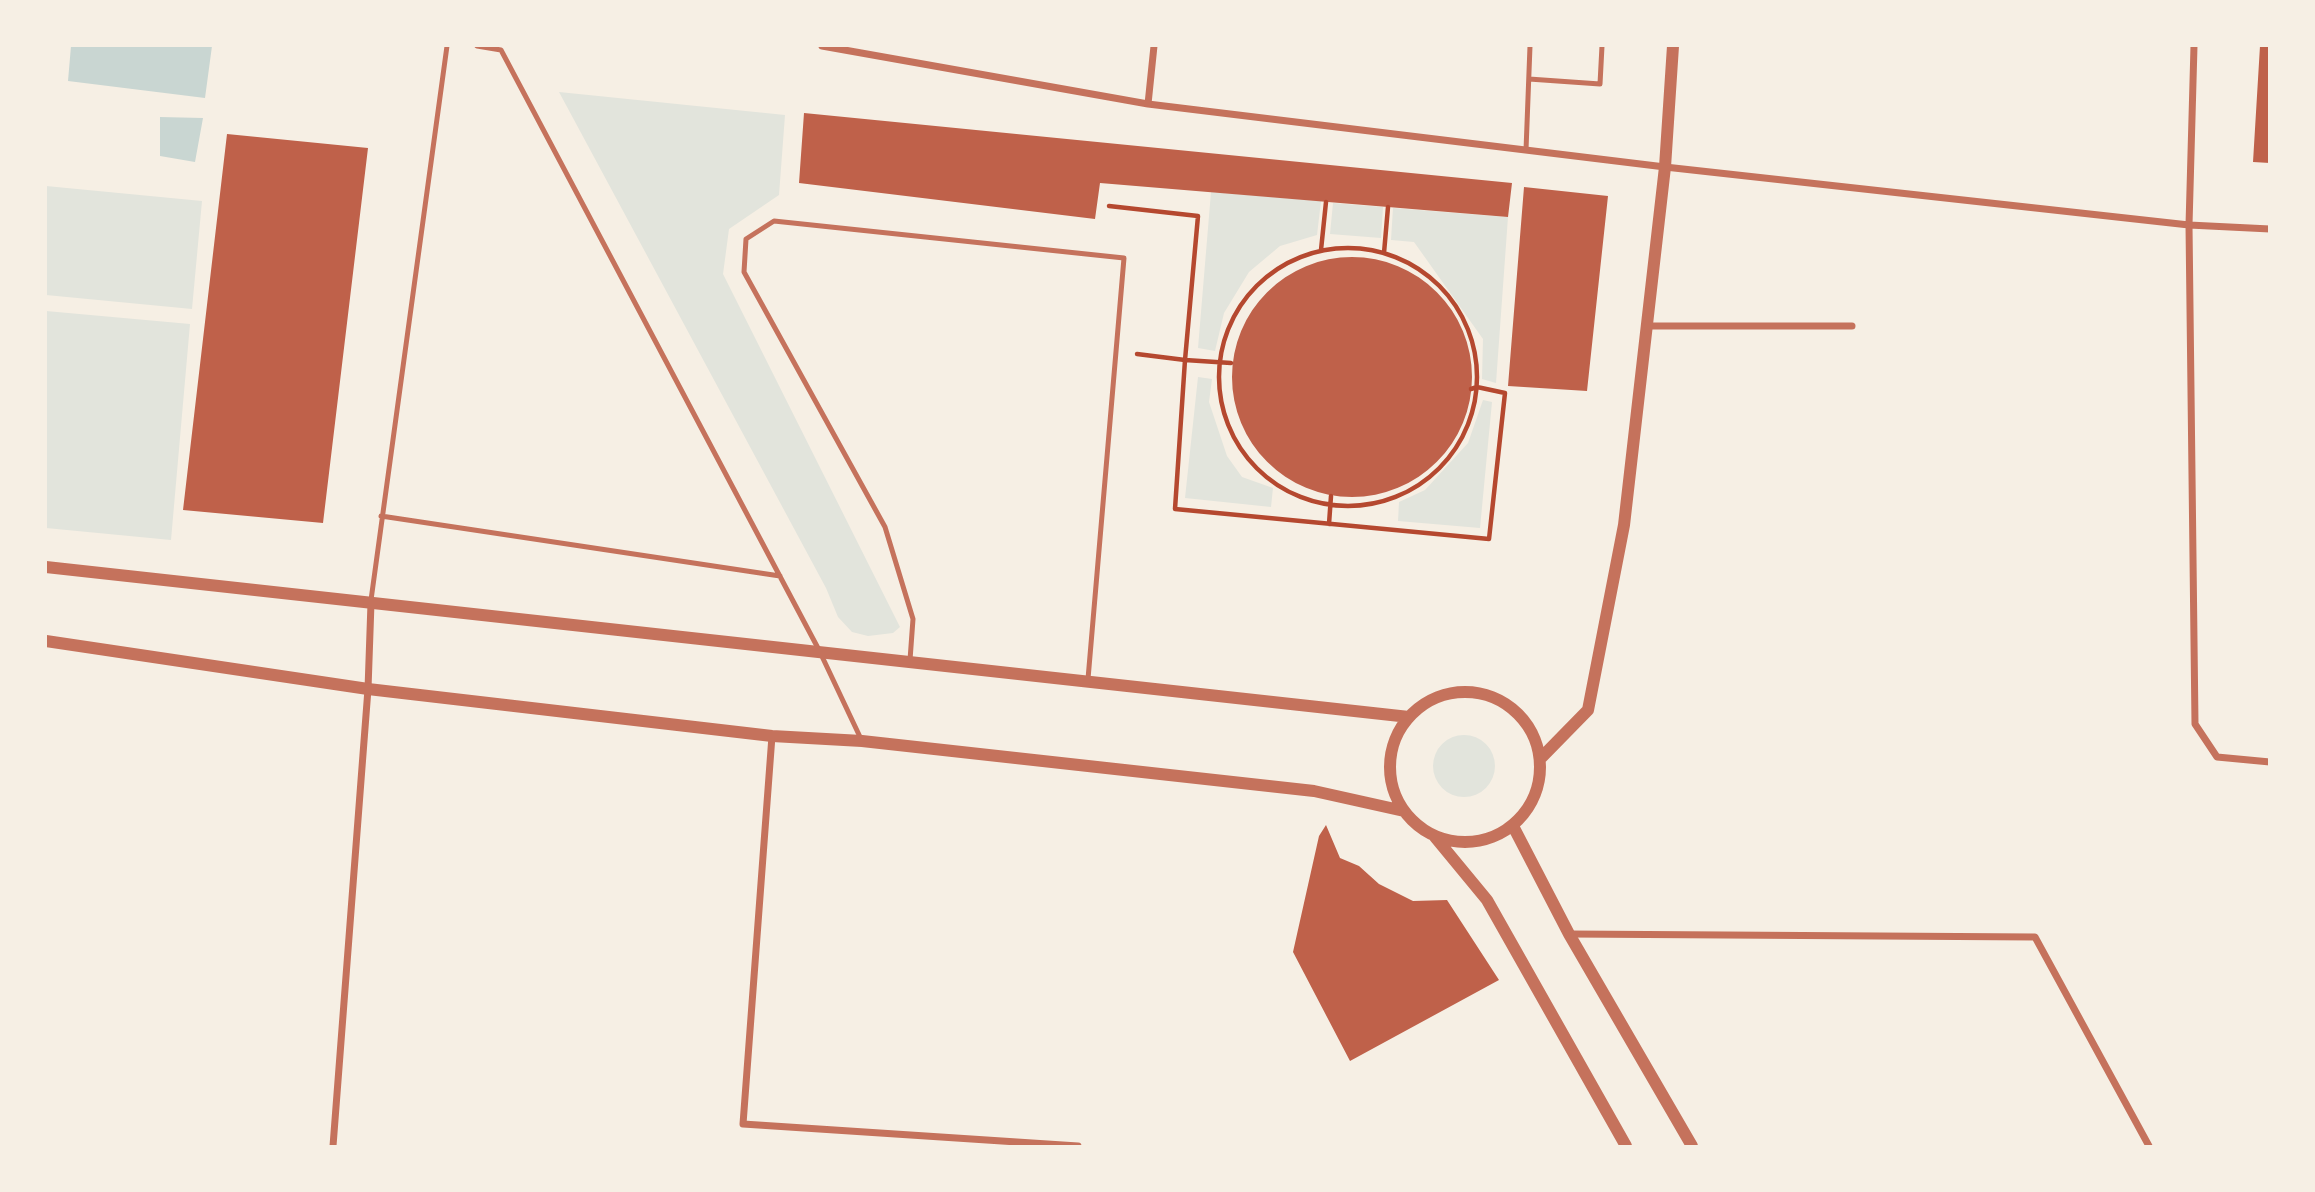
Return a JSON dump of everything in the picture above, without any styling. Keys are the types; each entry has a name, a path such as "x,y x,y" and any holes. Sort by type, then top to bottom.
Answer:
{"street":[{"path":"822,46 1148,104 1665,167 2189,225 2270,229"},
{"path":"1148,104 1154,46"},
{"path":"1540,759 1588,710 1624,525 1665,167 1674,46"},
{"path":"2194,46 2189,225 2195,724 2217,757 2270,762"},
{"path":"1646,326 1852,326"},
{"path":"46,567 371,600 1409,717"},
{"path":"333,1146 368,690 371,600"},
{"path":"46,640 368,690 772,736 863,741 1314,791 1404,811"},
{"path":"1435,837 1462,843 1490,839 1513,825 1535,796 1540,759 1527,724 1511,708 1492,697 1470,692 1447,694 1426,702 1409,717 1395,738 1390,763 1393,788 1404,811 1435,837 1487,900 1626,1146"},
{"path":"772,736 743,1124 1078,1146"},
{"path":"1513,825 1569,934 1692,1146"},
{"path":"1569,934 2035,937 2149,1146"}],"lane":[{"path":"371,600 447,46"},
{"path":"477,46 501,50 819,650 863,741"},
{"path":"1526,150 1530,46"},
{"path":"1528,79 1600,84 1602,46"},
{"path":"910,660 913,619 885,527 744,272 746,239 774,221 1124,258 1088,679"},
{"path":"381,516 780,576"}],"path":[{"path":"1321,250 1326,202"},
{"path":"1109,206 1198,216 1175,509 1489,539 1505,393 1474,388"},
{"path":"1384,253 1388,207"},
{"path":"1360,248 1384,253 1422,271 1447,293 1469,332 1475,354 1472,417 1459,444 1440,468 1417,487 1390,500 1371,505 1331,506 1289,492 1270,481 1246,457 1229,428 1220,396 1219,362 1227,330 1244,300 1267,275 1295,258 1321,250 1360,248"},
{"path":"1116,351 1231,363"},
{"path":"1329,524 1331,496"}],"shaded area":[{"path":"71,46 212,46 205,98 68,81"},
{"path":"559,92 785,115 779,195 729,229 723,274 900,627 893,633 868,636 852,632 838,617 826,588"},
{"path":"160,117 203,118 195,162 160,156"},
{"path":"46,186 202,201 192,309 46,295"},
{"path":"1211,192 1321,201 1317,235 1280,246 1249,272 1224,313 1215,351 1198,348"},
{"path":"1333,203 1383,207 1381,238 1330,234"},
{"path":"1393,208 1508,217 1496,383 1482,379 1483,339 1414,242 1391,240"},
{"path":"46,311 190,324 171,540 46,528"},
{"path":"1198,377 1212,379 1209,402 1227,456 1242,477 1273,488 1271,507 1185,498"},
{"path":"1483,400 1492,402 1480,528 1398,521 1399,502 1425,490 1468,443"},
{"path":"1458,735 1470,735 1486,744 1493,754 1493,778 1486,788 1470,797 1458,797 1447,792 1438,783 1433,772 1433,760 1438,749 1447,740"}],"building":[{"path":"2260,46 2270,46 2270,163 2253,162"},
{"path":"804,113 1512,183 1508,217 1100,183 1095,219 799,183"},
{"path":"227,134 368,148 323,523 183,510"},
{"path":"1524,187 1608,196 1587,391 1508,386"},
{"path":"1340,257 1364,257 1409,271 1437,292 1452,310 1463,331 1470,354 1470,400 1463,423 1452,444 1437,462 1409,483 1387,492 1364,497 1340,497 1295,483 1276,470 1259,453 1246,434 1237,412 1232,389 1232,365 1246,320 1259,301 1276,284 1295,271 1317,262"},
{"path":"1326,825 1340,858 1359,866 1379,884 1413,901 1447,900 1499,980 1350,1061 1293,952 1319,836"}]}
